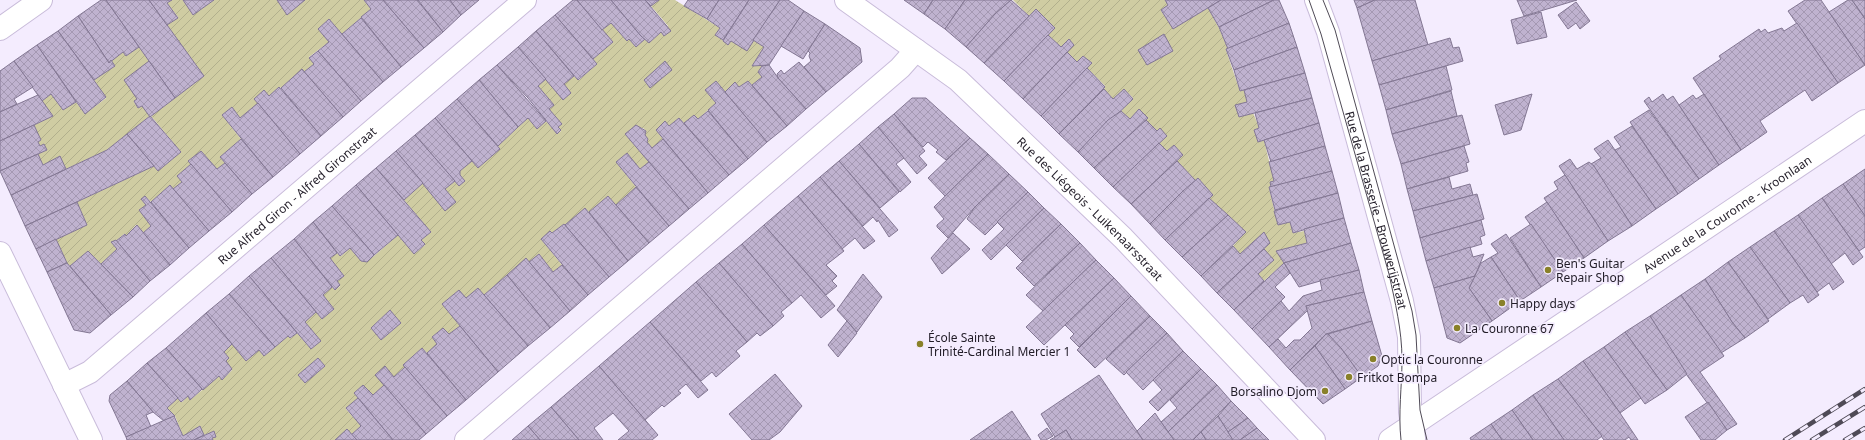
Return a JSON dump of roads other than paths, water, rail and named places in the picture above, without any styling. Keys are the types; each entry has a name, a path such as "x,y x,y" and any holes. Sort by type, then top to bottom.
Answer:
{"street":[{"path":"0,30 41,0"},
{"name":"Rue Alfred Giron - Alfred Gironstraat","path":"64,385 90,372 525,0"},
{"name":"Rue des Liégeois - Luikenaarsstraat","path":"846,0 958,80 1123,238 1314,440"},
{"name":"Rue de la Brasserie - Brouwerijstraat","path":"1316,0 1328,32 1402,301 1409,344 1413,433"},
{"path":"466,440 900,68 916,50"},
{"name":"Avenue de la Couronne - Kroonlaan","path":"1390,440 1413,433 1865,121"},
{"path":"0,253 91,440"}],"tram line":[{"path":"1309,0 1321,34 1394,295 1402,349 1400,420 1401,440"},
{"path":"1323,0 1335,30 1412,311 1416,335 1420,410 1427,440"}],"railway":[{"path":"1785,440 1865,389"},
{"path":"1812,440 1865,407"},
{"path":"1845,440 1865,428"}],"place":[{"name":"Ben's Guitar Repair Shop","path":"1548,270"},
{"name":"Happy days","path":"1502,303"},
{"name":"La Couronne 67","path":"1457,328"},
{"name":"École Sainte Trinité-Cardinal Mercier 1","path":"920,344"},
{"name":"Optic la Couronne","path":"1373,359"},
{"name":"Fritkot Bompa","path":"1349,377"},
{"name":"Borsalino Djom","path":"1325,391"}]}
